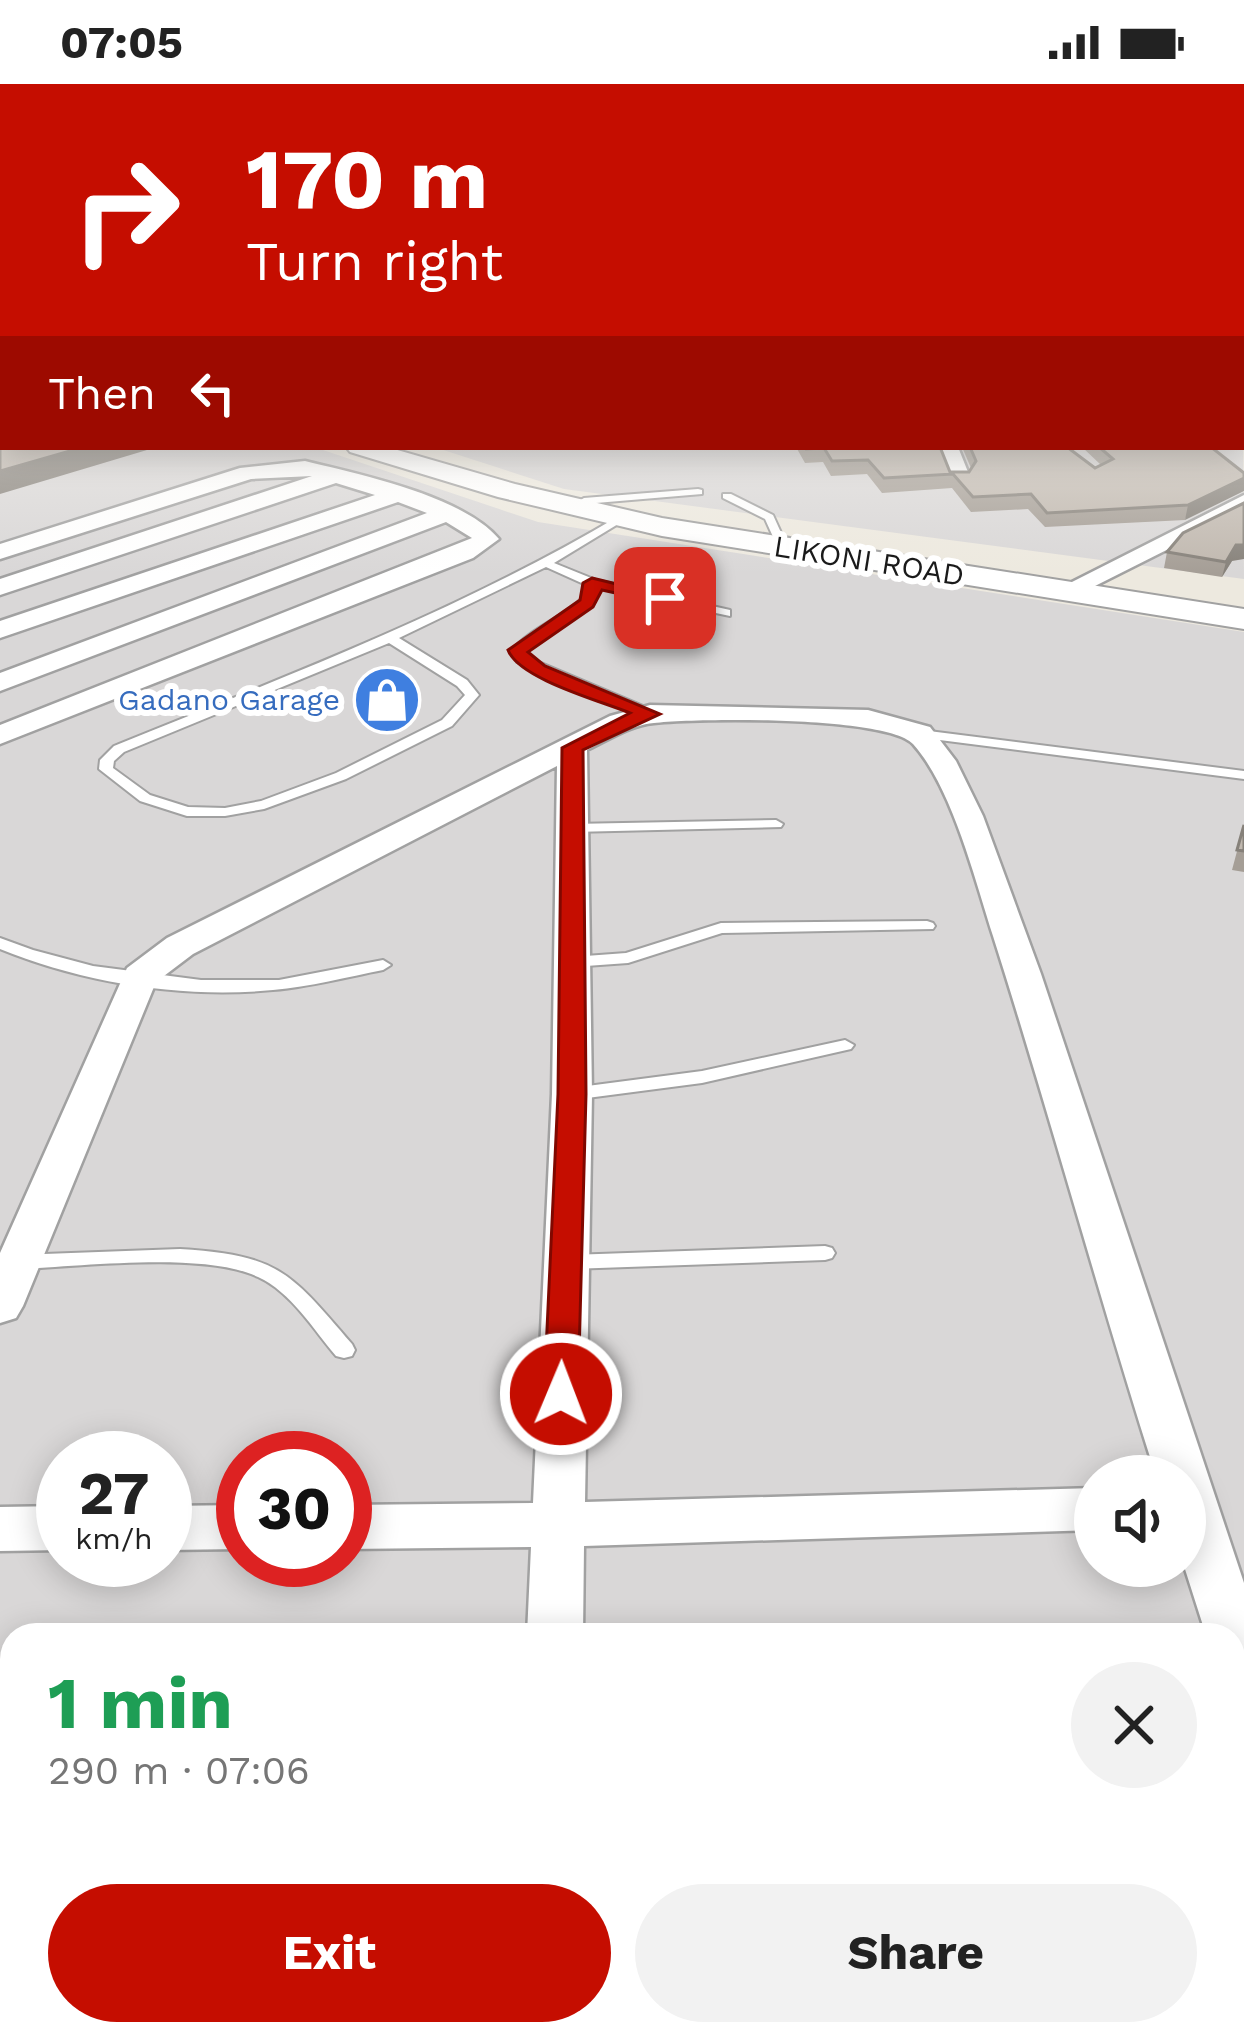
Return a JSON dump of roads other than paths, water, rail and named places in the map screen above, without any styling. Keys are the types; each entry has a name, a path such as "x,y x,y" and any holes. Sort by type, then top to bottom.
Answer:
{"street":[{"name":"LIKONI ROAD","path":"370,450 622,518 1241,613"},
{"name":"LIKONI ROAD","path":"390,450 666,520 1082,583 1241,613"},
{"path":"949,450 959,477"},
{"path":"0,553 266,468 305,466 448,513 481,530 486,541 0,735"},
{"path":"0,587 334,476"},
{"path":"0,630 394,496"},
{"path":"1082,583 1243,503"},
{"path":"0,682 448,513"},
{"path":"0,1306 14,1250 140,976 203,932 620,722 650,714 876,719 921,734 935,746 948,771 1006,926 1174,1455"},
{"path":"555,1623 572,1094 572,748"},
{"path":"372,1527 1074,1510"},
{"path":"0,1529 36,1528"},
{"path":"1206,1553 1230,1623"}],"lane":[{"path":"584,501 698,492"},
{"path":"728,496 769,517 778,537"},
{"path":"387,636 462,682 472,695 464,709 447,723 283,801 247,811 177,809 149,800 106,769 107,760 119,749 550,565 622,518"},
{"path":"550,565 592,583 726,613"},
{"path":"592,583 593,593 586,603 525,642 518,650 521,659 650,714"},
{"path":"921,734 1244,775"},
{"path":"572,828 776,824"},
{"path":"572,962 628,958 721,928 927,926"},
{"path":"0,943 46,962 216,987 268,986 382,965"},
{"path":"572,1094 702,1078 844,1045"},
{"path":"14,1250 200,1258 266,1271 291,1291 344,1350"},
{"path":"565,1262 825,1253"}],"place":[{"name":"Gadano Garage","path":"387,700"}]}
